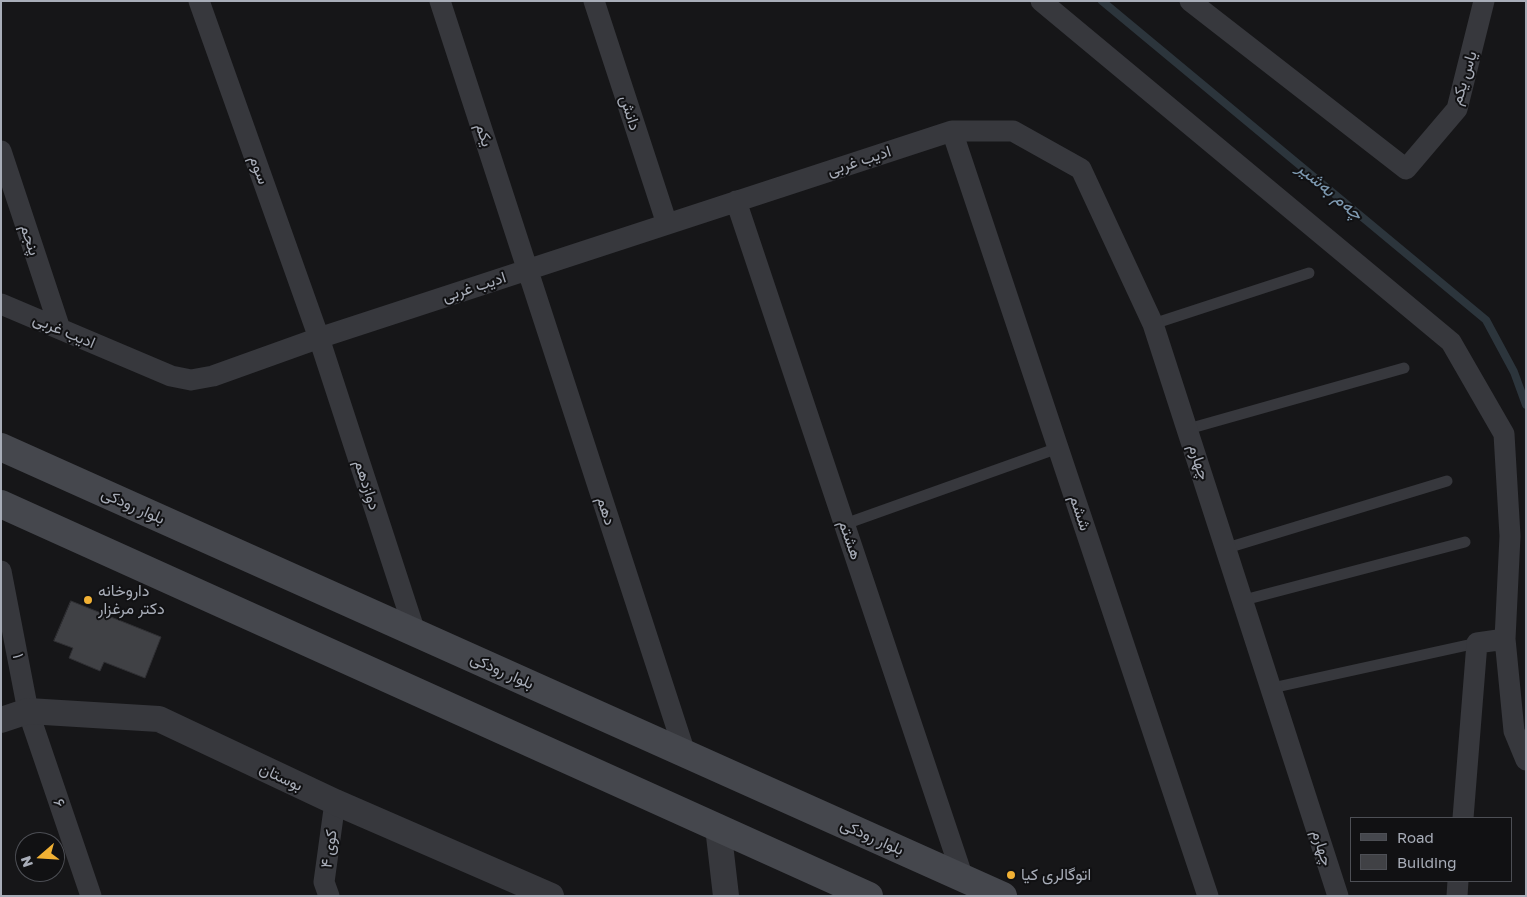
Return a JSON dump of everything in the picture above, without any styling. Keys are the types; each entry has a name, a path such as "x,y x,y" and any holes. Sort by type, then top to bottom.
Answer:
{"main road":[{"name":"بلوار رودکی","path":"1,447 1003,896"},
{"path":"1,504 869,896"}],"street":[{"name":"سوم","path":"199,1 319,338"},
{"name":"یکم","path":"440,1 528,269"},
{"name":"دانش","path":"594,1 667,224"},
{"path":"1041,1 1452,342 1504,434 1510,536 1505,639 1514,731 1526,760"},
{"name":"یاس یکم","path":"1190,1 1406,169 1456,108 1480,4"},
{"name":"ادیب غربی","path":"1,304 171,376 191,380 213,376 319,338 952,130"},
{"name":"چهارم","path":"952,130 1013,131 1081,169 1153,324 1244,600 1338,896"},
{"name":"ششم","path":"952,130 1208,896"},
{"name":"پنجم","path":"1,151 60,329"},
{"name":"هشتم","path":"736,201 964,878"},
{"name":"دهم","path":"528,269 685,753"},
{"name":"دوازدهم","path":"319,338 415,632"},
{"name":"۱","path":"1,571 28,711"},
{"path":"1463,817 1477,643 1505,639"},
{"name":"بوستان","path":"1,720 28,711 160,719 336,802 551,896"},
{"name":"۶","path":"28,711 91,896"},
{"name":"کوی ۴","path":"329,896 324,882 336,802"},
{"path":"718,827 726,896"},
{"path":"1457,896 1458,882"}],"lane":[{"path":"1153,324 1309,273"},
{"path":"1188,429 1404,368"},
{"path":"845,524 1058,448"},
{"path":"1227,548 1447,481"},
{"path":"1244,600 1465,542"},
{"path":"1272,688 1477,643"}],"building":[{"path":"71,601 161,637 145,678 104,662 100,671 69,658 73,648 54,641"}],"waterway":[{"name":"چەم بەشیر","path":"1102,1 1486,320 1514,372 1526,405"}],"place":[{"name":"داروخانه دکتر مرغزار","path":"88,600"},
{"name":"اتوگالری کیا","path":"1011,875"}]}
